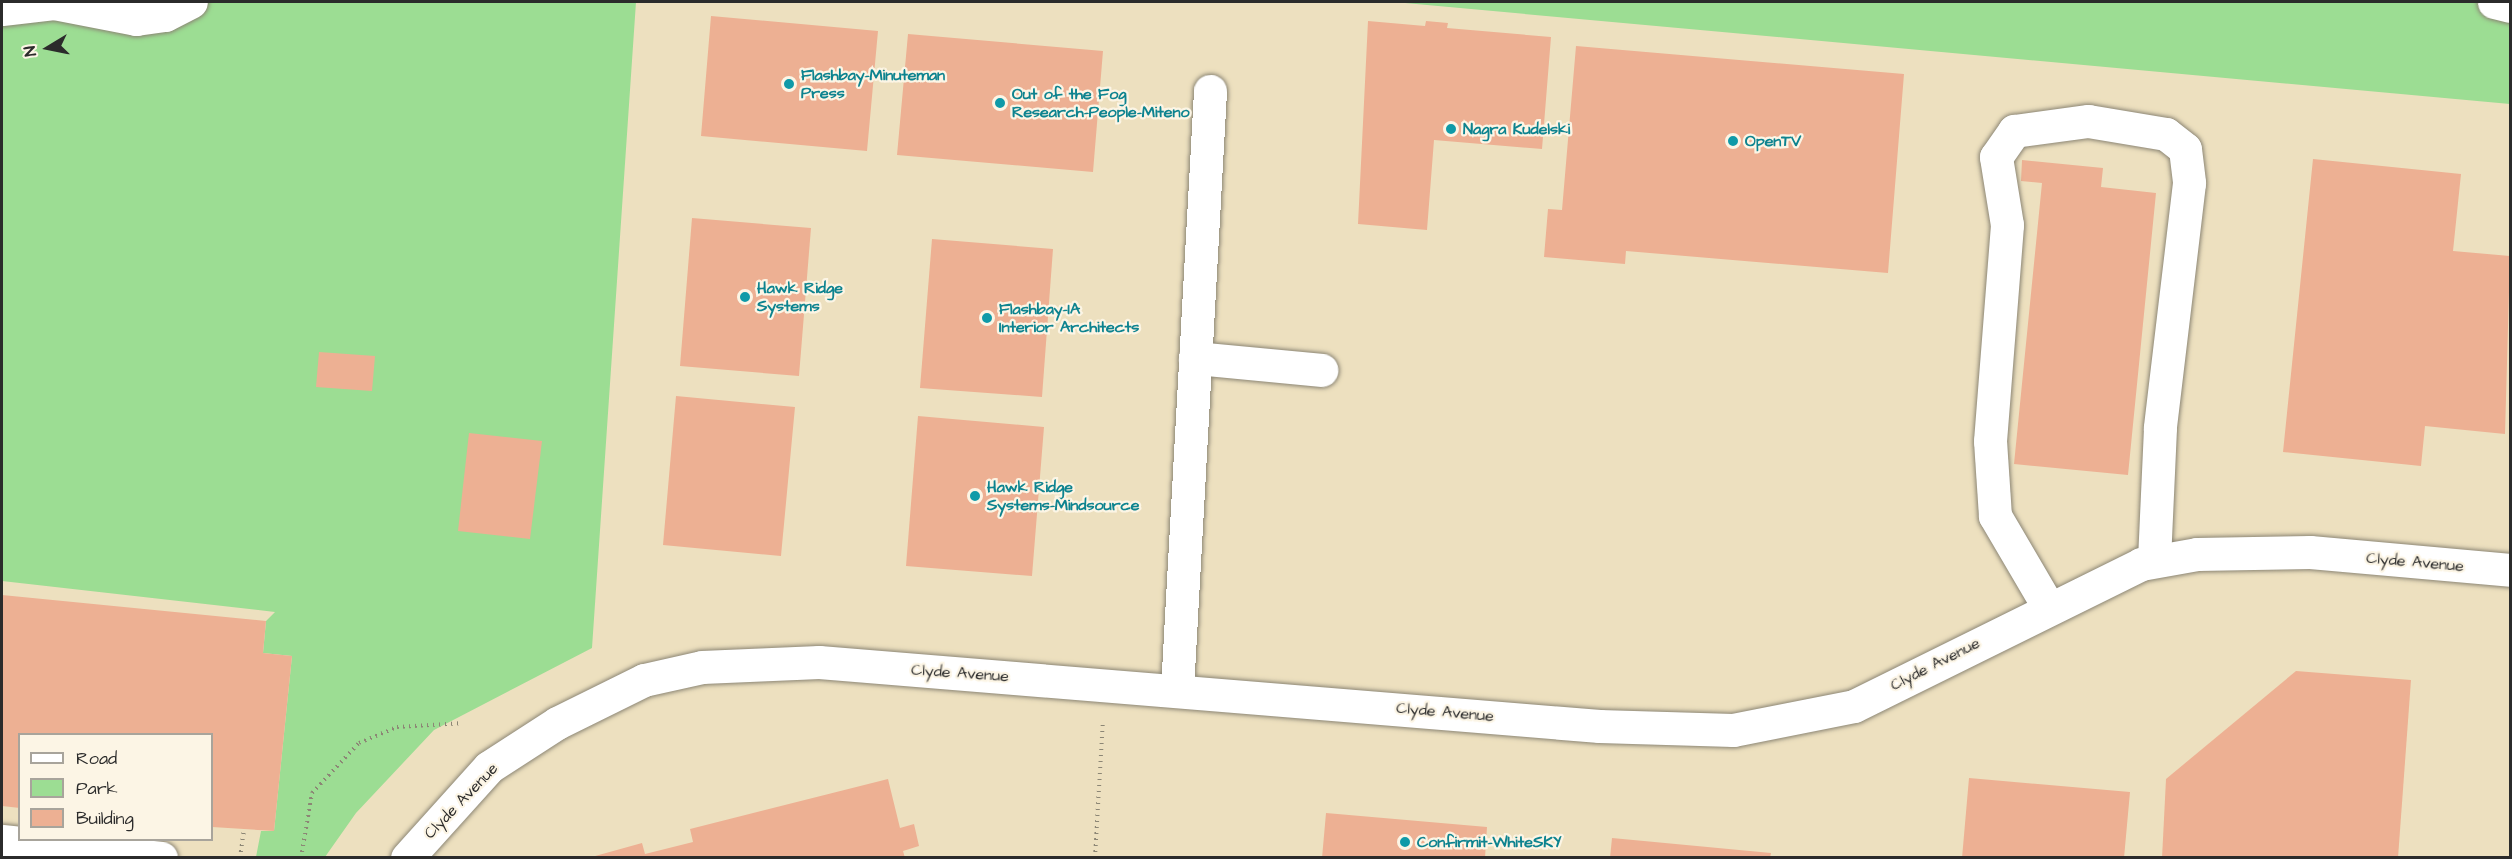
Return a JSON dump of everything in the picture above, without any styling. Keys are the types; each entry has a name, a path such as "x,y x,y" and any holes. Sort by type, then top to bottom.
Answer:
{"street":[{"path":"2,9 54,3 136,19 165,15 191,2"},
{"path":"2494,2 2511,6"},
{"path":"1177,689 1210,91"},
{"path":"2049,608 1995,516 1990,441 2007,225 1996,157 2014,131 2088,121 2166,134 2185,149 2190,183 2160,428 2154,561"},
{"path":"1195,358 1321,370"},
{"name":"Clyde Avenue","path":"407,858 489,767 557,723 644,680 702,667 807,662 1177,689 1599,726 1733,730 1854,706 2049,608 2154,561 2217,553 2310,552 2511,570"},
{"path":"2,841 161,858"}],"path":[{"path":"1095,858 1107,684"},
{"path":"301,858 312,793 359,743 397,727 463,723"},
{"path":"240,858 244,831"}],"green space":[{"path":"2,2 636,2 592,648 434,730 356,813 325,857 256,857 261,831 274,831 292,656 263,653 266,621 275,612 2,581"},
{"path":"1394,2 2510,2 2510,104"}],"building":[{"name":"Flashbay-Minuteman Press","path":"711,16 878,31 867,151 701,136"},
{"name":"Nagra Kudelski","path":"1368,21 1425,26 1426,21 1448,23 1447,28 1551,37 1542,149 1434,140 1427,230 1358,224"},
{"name":"Out of the Fog Research-People-Miteno","path":"908,34 1103,51 1093,172 897,155"},
{"name":"OpenTV","path":"1576,46 1904,74 1888,273 1626,251 1625,264 1544,257 1548,209 1562,210"},
{"path":"2313,159 2461,174 2453,251 2510,256 2505,434 2425,426 2421,466 2283,452"},
{"path":"2022,160 2103,168 2101,187 2156,193 2128,475 2014,464 2042,183 2021,181"},
{"name":"Hawk Ridge Systems","path":"692,218 811,228 799,376 680,366"},
{"name":"Flashbay-IA Interior Architects","path":"932,239 1053,249 1042,397 920,388"},
{"path":"319,352 375,356 372,391 316,387"},
{"path":"676,396 795,407 781,556 663,545"},
{"name":"Hawk Ridge Systems-Mindsource","path":"918,416 1044,427 1032,576 906,566"},
{"path":"469,433 542,441 530,539 458,531"},
{"path":"2,595 266,621 263,653 292,656 274,831 213,827 213,733 18,733 18,808 2,806"},
{"path":"2296,671 2411,680 2398,858 2162,858 2166,779"},
{"path":"1969,778 2130,792 2124,858 1962,858"},
{"path":"888,779 900,828 914,824 919,846 903,851 905,858 588,858 642,843 645,854 693,842 690,829"},
{"name":"Confirmit-WhiteSKY","path":"1326,813 1487,827 1485,858 1322,858"},
{"path":"1612,838 1771,853 1770,858 1610,858"}],"place":[{"name":"Flashbay-Minuteman Press","path":"789,84"},
{"name":"Out of the Fog Research-People-Miteno","path":"1000,103"},
{"name":"Nagra Kudelski","path":"1451,129"},
{"name":"OpenTV","path":"1733,141"},
{"name":"Hawk Ridge Systems","path":"745,297"},
{"name":"Flashbay-IA Interior Architects","path":"987,318"},
{"name":"Hawk Ridge Systems-Mindsource","path":"975,496"},
{"name":"Confirmit-WhiteSKY","path":"1405,842"}]}
